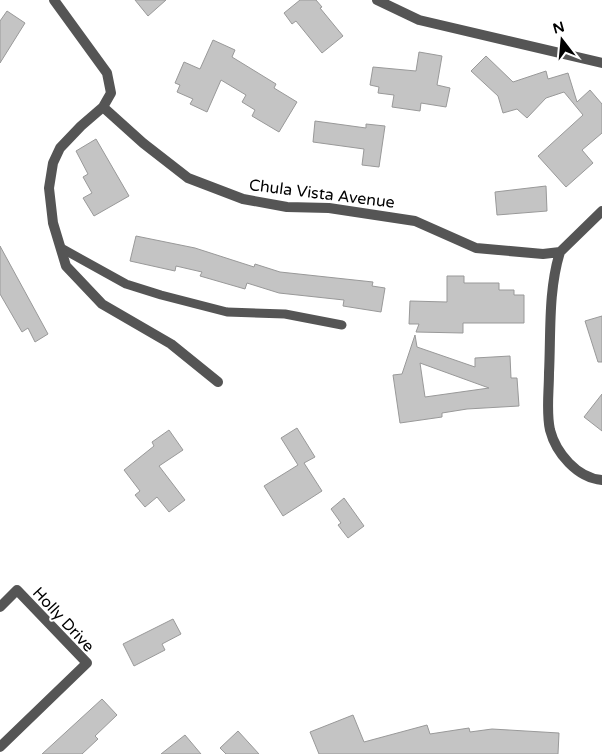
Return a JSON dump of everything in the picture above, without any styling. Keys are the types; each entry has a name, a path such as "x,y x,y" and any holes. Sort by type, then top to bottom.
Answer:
{"street":[{"path":"54,0 107,73 112,93 103,107 60,148 53,163 49,188 53,223 66,266 102,304 171,344 218,382"},
{"path":"377,0 420,20 602,63"},
{"name":"Chula Vista Avenue","path":"103,107 143,143 188,178 243,199 287,207 329,208 415,221 476,248 543,254 560,252"},
{"path":"602,211 560,252 554,270 548,417 555,444 567,462 582,474 602,480"},
{"name":"Holly Drive","path":"0,607 17,590 87,662 0,747"}],"lane":[{"path":"61,248 126,284 161,295 226,312 285,314 342,325"}],"building":[{"path":"135,0 166,0 148,16"},
{"path":"300,0 316,0 322,7 320,8 343,36 322,53 296,21 292,24 284,13"},
{"path":"7,11 25,23 0,63 0,21"},
{"path":"213,40 235,50 232,57 276,84 274,88 297,102 279,132 252,116 255,110 242,102 246,95 221,80 207,112 190,104 193,99 177,92 180,85 175,83 184,62 200,69"},
{"path":"419,52 442,56 437,85 450,88 446,107 421,103 420,111 392,107 394,95 378,93 379,87 370,85 373,67 416,71"},
{"path":"486,56 513,82 546,71 548,79 568,73 577,102 590,90 602,104 602,133 582,150 593,163 566,187 538,156 583,115 564,92 546,98 527,118 517,109 503,113 498,96 471,71"},
{"path":"315,121 366,128 366,124 385,126 379,167 362,165 364,149 313,142"},
{"path":"96,139 129,196 94,216 83,198 92,193 83,177 88,174 76,151"},
{"path":"546,186 547,211 497,215 495,192"},
{"path":"136,236 195,248 254,267 255,264 280,272 373,282 372,286 385,288 381,312 343,306 344,300 279,293 247,283 245,289 200,276 202,272 176,266 175,271 130,261"},
{"path":"0,246 48,334 35,342 28,328 22,332 0,294"},
{"path":"447,276 464,276 464,283 499,283 499,290 514,290 514,295 524,295 524,323 463,323 463,333 416,332 419,324 409,324 410,301 447,302"},
{"path":"602,316 602,362 598,362 585,321"},
{"path":"415,335 417,347 475,367 475,358 510,356 511,378 517,378 519,406 467,409 442,413 442,417 400,423 393,375 402,374","holes":["420,363 489,388 425,397"]},
{"path":"602,394 602,431 584,417"},
{"path":"297,428 315,457 304,463 322,491 283,516 264,486 298,465 281,438"},
{"path":"169,430 183,450 159,466 185,500 169,512 157,497 145,507 135,495 140,491 124,470 154,446 152,442"},
{"path":"344,498 364,526 348,538 338,525 341,523 331,509"},
{"path":"173,619 181,634 162,644 165,650 134,666 123,644"},
{"path":"102,699 117,715 95,736 98,739 82,754 42,754"},
{"path":"353,715 364,742 427,725 430,734 469,728 470,732 492,729 559,733 558,754 319,754 310,732"},
{"path":"238,731 259,754 226,754 220,748"},
{"path":"185,735 201,754 161,754"}]}
